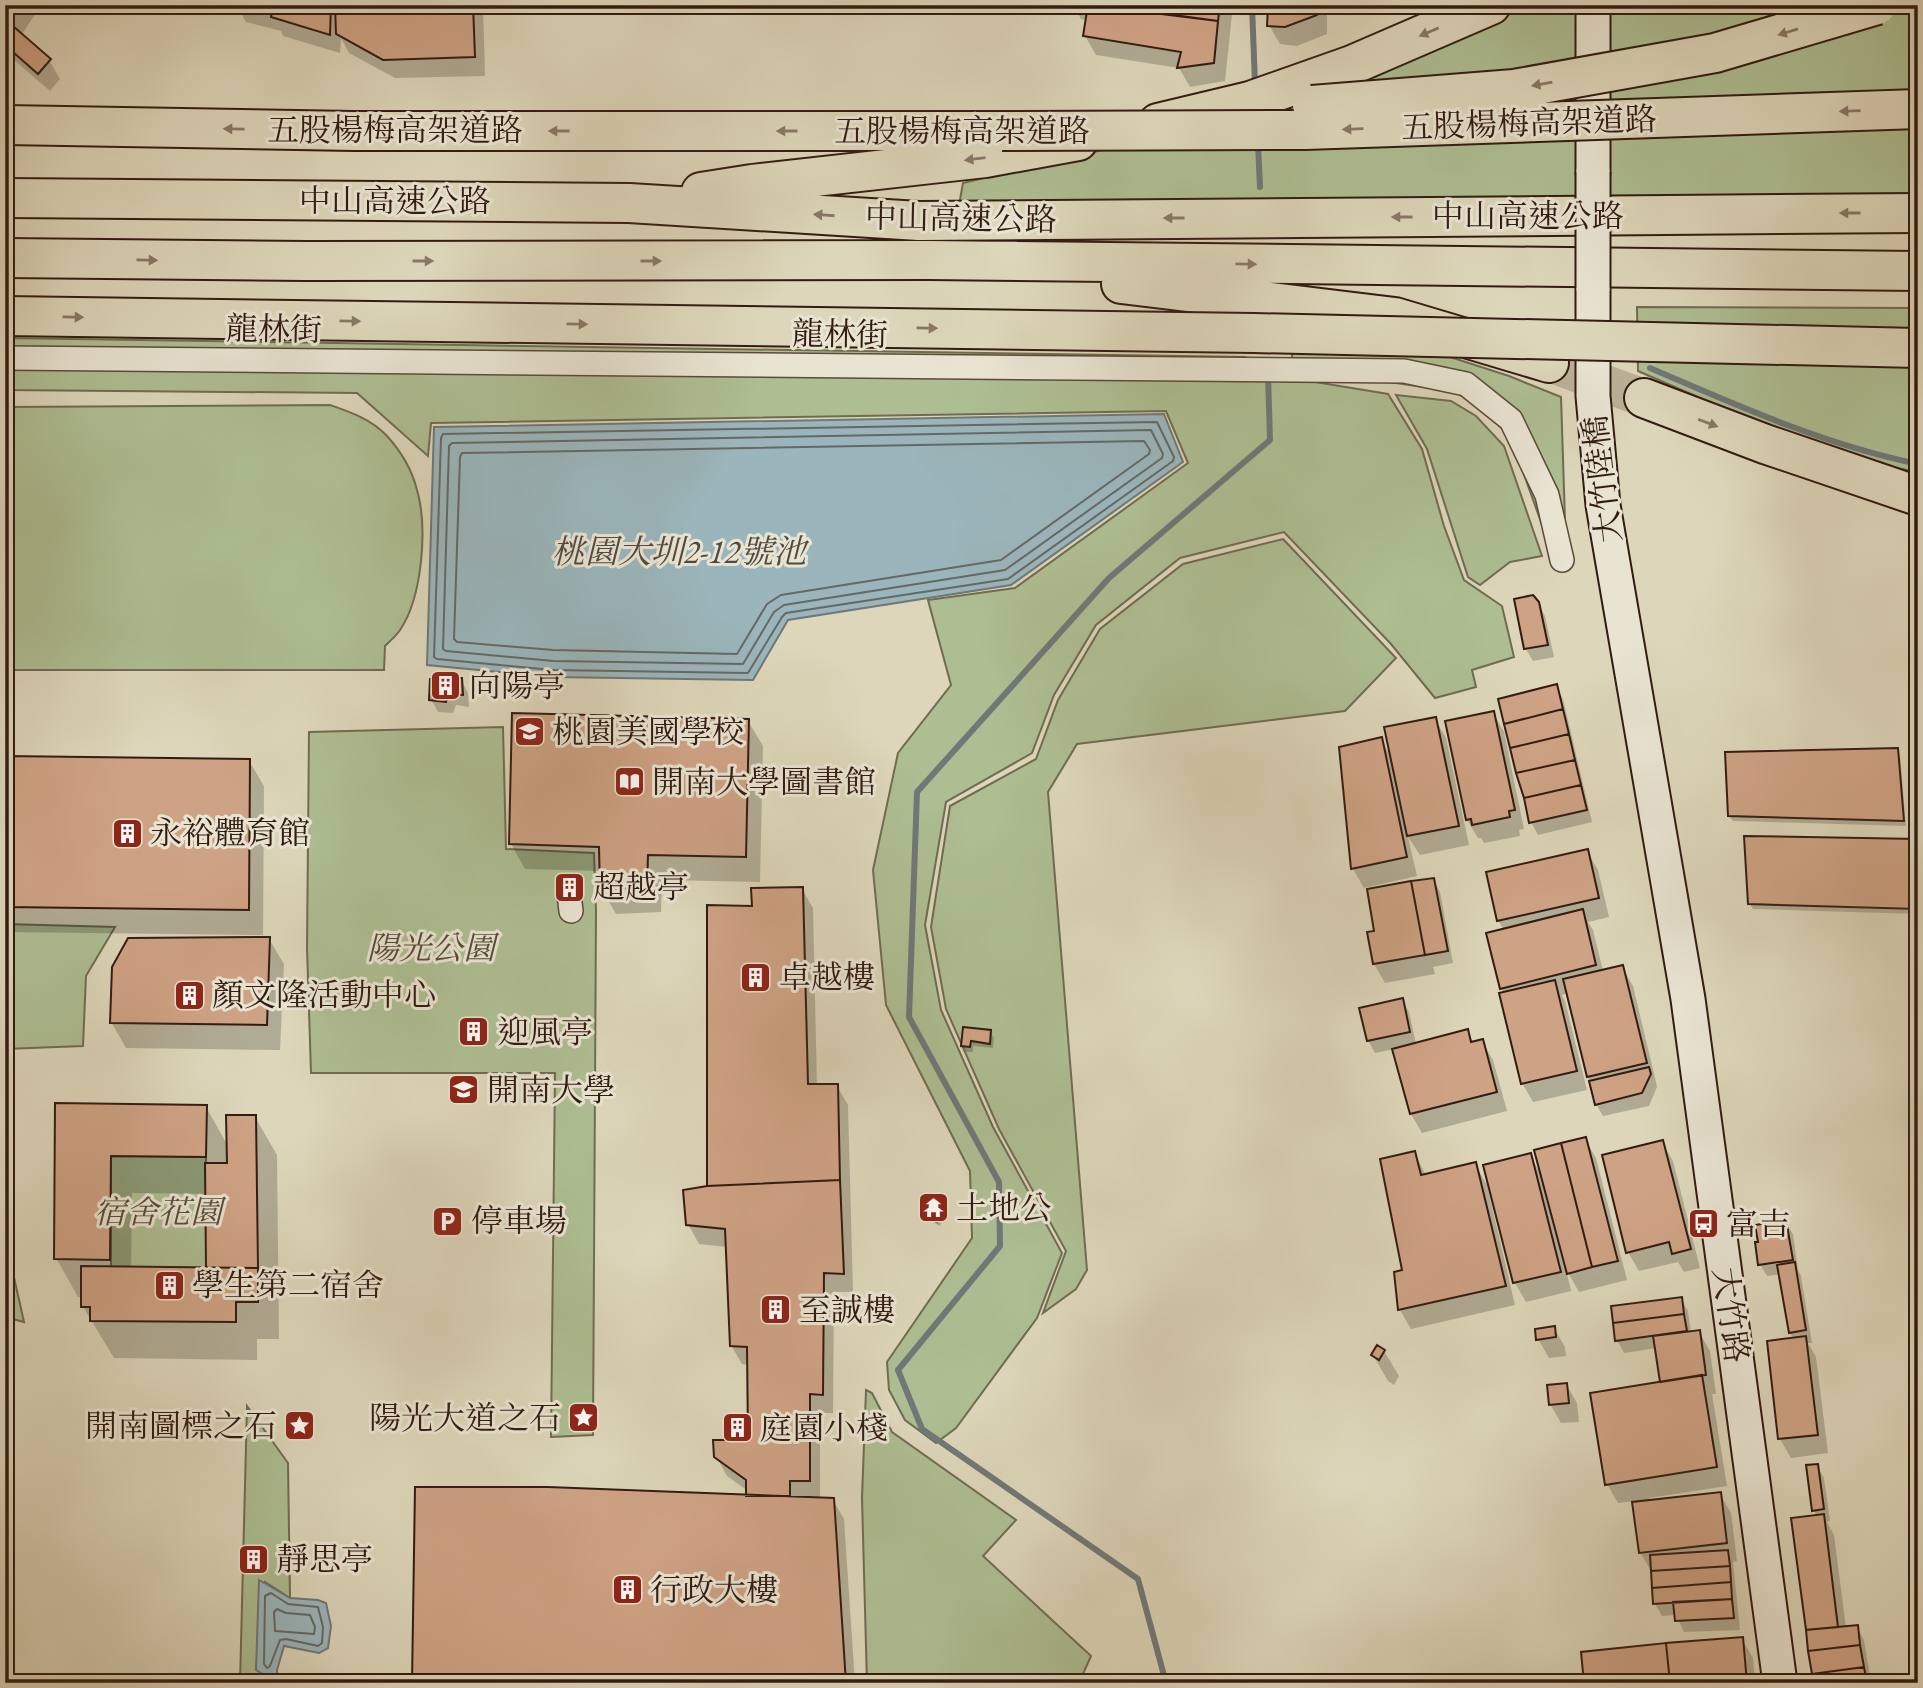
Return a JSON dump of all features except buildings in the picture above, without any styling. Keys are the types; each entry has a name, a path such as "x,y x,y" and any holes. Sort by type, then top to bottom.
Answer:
{"highway":[{"path":"629,203 752,184 985,158 1082,140 1250,102 1352,65 1491,5"},
{"path":"1002,131 1514,89 1715,53 1877,5"},
{"name":"五股楊梅高架道路","path":"5,125 354,131 1305,130 1918,109"},
{"name":"中山高速公路","path":"5,198 629,203 919,221 1918,213"},
{"name":"中山高速公路","path":"5,258 292,261 928,260 1918,271"},
{"path":"928,260 1395,317 1549,363"},
{"path":"5,316 1268,333 1918,348"},
{"path":"1644,398 1765,444 1906,490"}],"main road":[{"name":"大竹陸橋","path":"1593,5 1593,396 1603,505 1679,948"},
{"name":"大竹路","path":"1679,948 1780,1683"}],"street":[{"name":"龍林街","path":"5,358 1404,371 1466,384 1511,420 1547,495 1562,561"}],"green space":[{"path":"1518,5 1918,5 1918,200 959,205 963,183 1098,151 1365,55"},
{"path":"1637,307 1918,308 1918,472 1896,468 1769,428 1638,371"},
{"path":"1297,326 1413,345 1509,376 1561,397 1566,551 1552,553 1511,438 1480,405 1452,391 1290,368"},
{"path":"5,338 1245,357 1253,379 1291,378 1388,394 1422,449 1444,526 1464,580 1502,606 1514,657 1472,670 1476,687 1435,698 1391,644 1284,532 1180,558 1096,625 1054,695 1032,753 946,802 925,925 941,1010 993,1127 1062,1253 1037,1318 956,1428 936,1443 905,1420 889,1390 887,1362 972,1238 970,1171 886,1005 873,870 898,753 951,685 928,600 1015,588 1188,463 1166,411 431,423 428,456 357,393 5,390"},
{"path":"1396,395 1451,401 1476,416 1504,446 1542,556 1510,562 1480,585 1468,577 1427,449"},
{"path":"330,405 367,420 386,435 409,468 420,506 422,543 418,582 407,616 398,632 385,646 384,670 5,670 5,407"},
{"path":"1283,539 1396,658 1345,711 1077,744 1048,792 1087,1270 1076,1289 1043,1313 1066,1251 999,1129 946,1009 931,927 950,806 1036,759 1058,700 1100,629 1183,564"},
{"name":"陽光公園","path":"503,727 506,849 594,853 593,1435 551,1437 555,1073 311,1073 307,948 309,732"},
{"path":"5,924 115,927 86,976 83,1046 5,1049"},
{"name":"宿舍花園","path":"111,1156 206,1157 206,1268 111,1267"},
{"path":"5,1237 24,1322 5,1317"},
{"path":"866,1390 872,1393 892,1432 1016,1520 983,1556 1091,1656 1079,1683 867,1683 862,1498"},
{"path":"247,1406 288,1463 290,1598 265,1582 256,1669 274,1683 240,1683"}],"water":[{"name":"桃園大圳2-12號池","path":"1164,414 1183,462 1011,585 788,620 753,680 552,677 427,665 434,427"},
{"path":"259,1580 290,1598 326,1603 331,1626 328,1648 319,1653 284,1646 277,1670 278,1683 256,1670"}],"waterway":[{"path":"1252,5 1255,84"},
{"path":"1258,144 1260,187"},
{"path":"1650,368 1815,435 1918,464"},
{"path":"1166,1683 1138,1579 922,1429 898,1370 1000,1246 999,1182 909,1017 917,792 1109,578 1270,440 1268,375"}],"tunnel":[{"path":"1549,363 1644,398"}],"place":[{"name":"向陽亭","path":"446,686"},
{"name":"桃園美國學校","path":"529,732"},
{"name":"開南大學圖書館","path":"629,782"},
{"name":"永裕體育館","path":"127,833"},
{"name":"超越亭","path":"570,887"},
{"name":"卓越樓","path":"756,977"},
{"name":"顏文隆活動中心","path":"189,995"},
{"name":"迎風亭","path":"474,1032"},
{"name":"開南大學","path":"464,1090"},
{"name":"土地公","path":"933,1208"},
{"name":"停車場","path":"448,1221"},
{"name":"富吉","path":"1703,1224"},
{"name":"學生第二宿舍","path":"169,1285"},
{"name":"至誠樓","path":"776,1310"},
{"name":"陽光大道之石","path":"584,1418"},
{"name":"開南圖標之石","path":"300,1426"},
{"name":"庭園小棧","path":"737,1428"},
{"name":"靜思亭","path":"254,1559"},
{"name":"行政大樓","path":"627,1590"}]}
